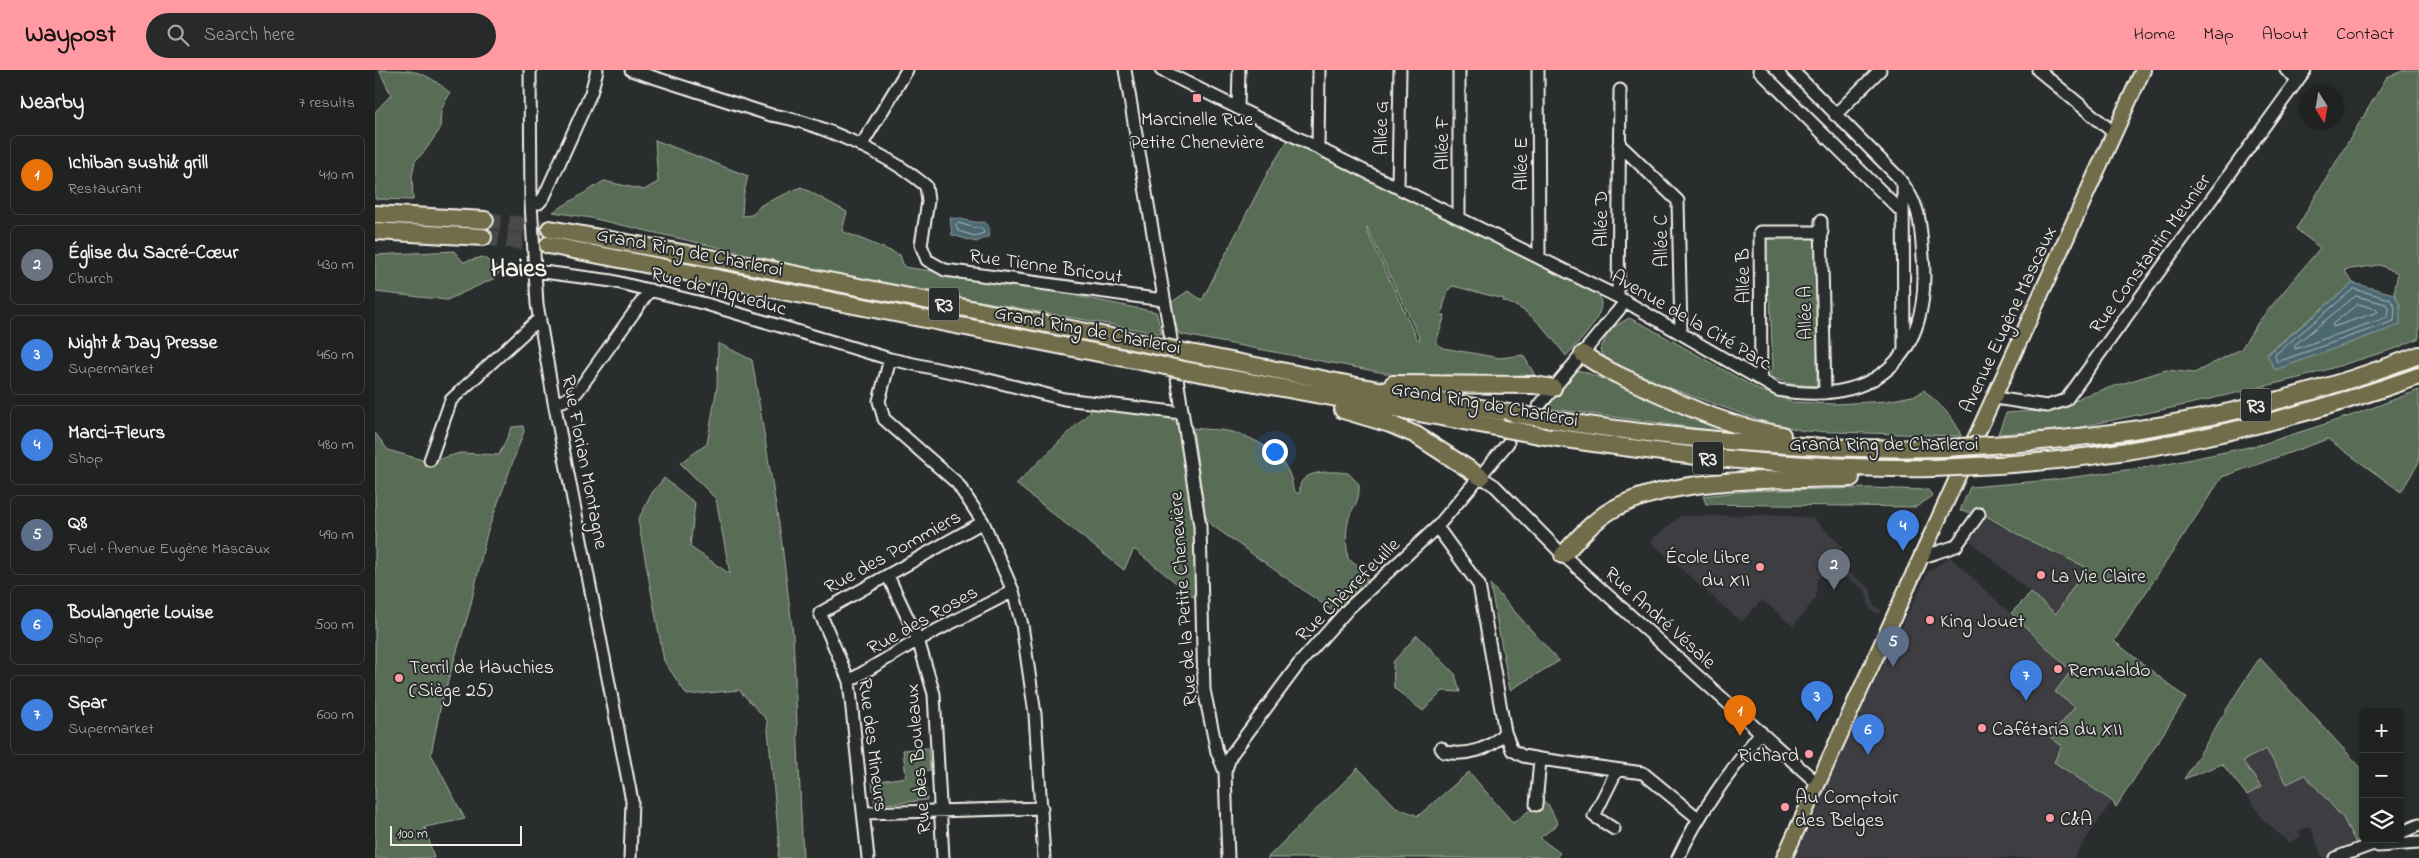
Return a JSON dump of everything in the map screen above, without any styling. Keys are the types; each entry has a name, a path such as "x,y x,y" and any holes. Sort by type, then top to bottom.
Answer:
{"highway":[{"path":"375,204 407,204 417,215"},
{"path":"375,214 485,220"},
{"name":"Grand Ring de Charleroi","path":"550,228 727,261 1362,387 1553,420 1727,441 1817,447 1945,448 2100,435 2197,419 2340,382 2415,355"},
{"path":"375,231 483,237"},
{"path":"375,241 423,241 439,234"},
{"name":"Grand Ring de Charleroi","path":"548,245 1312,395 1505,436 1539,435 1725,459 1879,469 2042,462 2203,438 2277,421 2419,376"},
{"path":"1583,354 1606,370 1730,424 1765,433 1803,438 1817,447"},
{"path":"1362,387 1390,383 1535,385 1553,388"},
{"path":"1312,395 1333,407 1365,416 1415,435 1481,477"},
{"path":"1563,555 1600,518 1620,505 1641,497 1673,489 1720,483 1853,478 1879,469"}],"main road":[{"name":"Avenue Eugène Mascaux","path":"1784,858 1923,557 1977,430 1995,398 2143,70"}],"street":[{"name":"Rue Florian Montagne","path":"530,70 531,203 540,318 554,402 632,802 630,858"},
{"path":"531,203 540,202 545,196 591,93 597,70"},
{"path":"631,70 771,115 789,118 861,146 907,70"},
{"name":"Rue de la Petite Chenevière","path":"1125,70 1134,110 1200,526 1204,690 1217,752 1225,772 1228,858"},
{"name":"Avenue de la Cité Parc","path":"1161,70 1459,216 1622,299 1778,390 1795,393 1849,391 1879,377 1897,361 1917,327 1923,302 1924,266 1919,217 1911,193 1792,70"},
{"path":"1238,108 1239,70"},
{"path":"1317,147 1319,70"},
{"name":"Allée G","path":"1398,186 1400,70"},
{"name":"Allée F","path":"1459,70 1459,216"},
{"name":"Allée E","path":"1538,70 1539,257"},
{"path":"1759,70 1903,213"},
{"path":"1835,115 1880,70"},
{"path":"2038,70 2114,133"},
{"path":"2286,70 2301,74"},
{"name":"Rue Constantin Meunier","path":"1995,398 2047,406 2066,400 2301,74"},
{"name":"Allée D","path":"1620,90 1619,172 1622,299"},
{"name":"Allée C","path":"1619,144 1678,201 1681,332"},
{"name":"Rue Tienne Bricout","path":"861,146 914,176 926,186 928,201 921,245 927,260 945,270 1163,300"},
{"name":"Allée D","path":"1619,172 1625,165 1640,164"},
{"path":"1903,184 1904,351"},
{"name":"Allée A","path":"1760,232 1822,226 1825,393"},
{"name":"Allée B","path":"1760,232 1761,380"},
{"name":"Rue de l'Aqueduc","path":"536,271 584,276 650,290 706,304 890,359 989,380 1064,399 1182,414"},
{"path":"554,402 563,400 577,392 650,290"},
{"path":"1539,406 1583,354 1622,299"},
{"path":"430,460 451,400 540,318"},
{"path":"890,359 879,401 884,419 957,483 983,522 1013,590 1022,625 1035,714 1044,858"},
{"name":"Rue Chèvrefeuille","path":"1225,772 1231,755 1299,665 1349,608 1437,527 1481,477 1505,436"},
{"name":"Rue André Vésale","path":"1481,477 1495,486 1563,555 1818,784"},
{"path":"1923,557 1956,546 1979,514"},
{"name":"Rue des Pommiers","path":"820,613 983,522"},
{"path":"1437,527 1479,585 1505,732 1512,750 1523,756 1540,759 1643,773 1699,819"},
{"name":"Rue des Bouleaux","path":"888,576 918,640 934,694 943,858"},
{"name":"Rue des Roses","path":"849,681 918,640 1013,590"},
{"name":"Rue des Mineurs","path":"820,613 849,681 869,858"},
{"path":"1441,748 1444,752 1450,753 1469,752 1485,748 1498,740 1505,732"},
{"path":"1678,858 1725,777 1761,732"},
{"path":"1536,805 1540,759"},
{"path":"1614,829 1594,816 1617,770"},
{"path":"864,812 1042,808"},
{"path":"2404,831 2419,824"},
{"path":"2335,858 2379,843"},
{"path":"2371,847 2419,843"}],"shaded area":[{"name":"École Libre du XII","path":"1778,515 1813,518 1843,547 1833,561 1870,588 1874,606 1882,610 1880,614 1870,610 1865,590 1849,579 1826,572 1817,579 1816,598 1793,626 1762,600 1741,622 1650,541 1681,516"},
{"path":"1987,517 2026,539 2086,567 2056,614 1969,540"},
{"path":"1950,557 2071,671 2075,707 2050,737 2062,746 2054,762 2112,801 2073,858 1792,858 1928,572"},
{"path":"2266,749 2287,784 2305,775 2343,818 2360,851 2335,858 2322,858 2311,827 2299,830 2301,836 2289,843 2263,819 2247,795 2261,787 2243,761"}],"green space":[{"path":"379,70 402,70 418,73 433,80 450,93 441,110 440,129 424,152 415,161 412,176 413,200 375,199 375,112 391,95"},
{"path":"2405,70 2419,70 2419,338 2397,348 2303,377 2185,405 2070,429 1998,434 2006,413 2061,409 2083,396 2166,370 2194,373 2241,349 2259,321 2320,248 2296,229 2387,77","holes":["2379,265 2398,273 2394,294 2400,305 2267,354 2353,283 2344,270"]},
{"path":"655,140 748,176 743,197 742,216 752,215 761,205 801,187 847,212 842,231 900,255 904,267 1012,283 1156,312 1162,334 833,274 591,218 553,212 604,181 644,190 658,182"},
{"path":"1288,140 1577,280 1597,293 1601,300 1597,317 1585,335 1566,356 1539,323 1523,310 1503,301 1504,299 1453,286 1448,290 1441,315 1445,315 1436,343 1443,348 1500,358 1523,355 1535,375 1406,377 1179,334 1169,304 1188,291 1202,300 1269,170","holes":["1367,227 1420,339 1417,339 1367,231"]},
{"path":"1817,232 1817,386 1790,384 1768,376 1773,368 1770,301 1764,291 1763,237"},
{"path":"454,251 463,262 483,257 501,270 495,278 447,300 375,292 375,255"},
{"path":"1629,318 1759,390 1793,402 1835,404 1887,401 1917,395 1924,390 1955,422 1961,436 1804,431 1759,420 1611,367 1600,350 1610,329"},
{"path":"718,343 752,360 781,537 793,634 803,858 778,858 779,841 767,720 739,690 687,695 664,661 638,520 652,493 664,478 695,503 690,547 730,574 716,499 680,463 707,444 717,387"},
{"path":"1577,371 1583,371 1740,434 1547,408"},
{"path":"2419,390 2419,462 2401,492 2328,439 2222,477 2114,641 2186,698 2116,807 2112,801 2054,762 2062,746 2050,737 2075,707 2055,692 2071,671 2011,613 2031,593 2056,614 2086,567 2026,539 1983,514 1960,511 1970,487 2052,480 2163,465 2263,444 2356,414"},
{"path":"1094,408 1167,418 1177,422 1180,428 1181,447 1194,514 1196,599 1134,549 1124,570 1016,484"},
{"path":"523,426 524,431 487,533 470,608 441,704 431,754 465,819 425,827 434,858 375,858 375,433 388,450 429,462 460,453 499,455 512,427"},
{"path":"1193,428 1232,432 1263,445 1287,468 1293,489 1298,494 1300,492 1300,484 1304,479 1309,475 1317,473 1348,473 1359,484 1357,502 1348,522 1348,559 1364,571 1367,576 1367,582 1355,599 1340,612 1334,612 1213,526 1205,516"},
{"path":"1869,488 1928,490 1933,496 1916,507 1706,504 1703,496 1749,491"},
{"path":"1490,584 1559,661 1510,690"},
{"path":"1417,635 1455,674 1460,692 1443,691 1423,711 1394,688 1393,662"},
{"path":"2260,658 2359,766 2359,843 2378,843 2360,851 2343,818 2305,775 2287,784 2266,749 2243,761 2261,787 2247,795 2222,764 2184,779"},
{"path":"928,748 930,770 924,771 927,800 875,805 872,782 906,777 903,750"},
{"path":"1358,768 1396,807 1418,816 1469,772 1513,823 1540,802 1548,804 1558,824 1540,838 1560,853 1556,858 1526,856 1523,858 1267,858"}],"water":[{"path":"950,218 985,222 990,229 988,237 976,242 952,235"},
{"path":"2353,283 2394,294 2400,305 2400,325 2275,370 2267,355"}],"tunnel":[{"path":"485,220 550,229"},
{"path":"483,237 548,245"}],"place":[{"name":"Marcinelle Rue Petite Chenevière","path":"1197,98"},
{"name":"Marci-Fleurs","path":"1903,551"},
{"name":"École Libre du XII","path":"1760,567"},
{"name":"La Vie Claire","path":"2041,575"},
{"name":"Église du Sacré-Cœur","path":"1834,590"},
{"name":"King Jouet","path":"1930,620"},
{"name":"Q8","path":"1893,667"},
{"name":"Remualdo","path":"2058,669"},
{"name":"Terril de Hauchies (Siège 25)","path":"399,678"},
{"name":"Spar","path":"2026,701"},
{"name":"Night & Day Presse","path":"1817,722"},
{"name":"Cafétaria du XII","path":"1982,728"},
{"name":"Ichiban sushi& grill","path":"1740,736"},
{"name":"Richard","path":"1809,754"},
{"name":"Boulangerie Louise","path":"1868,755"},
{"name":"Au Comptoir des Belges","path":"1785,807"},
{"name":"C&A","path":"2050,818"}],"district":[{"name":"Haies","path":"519,267"}]}
